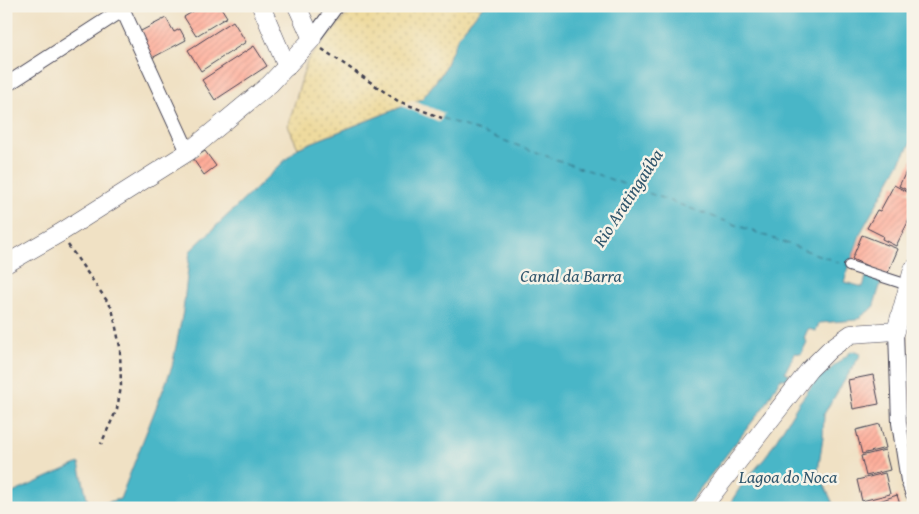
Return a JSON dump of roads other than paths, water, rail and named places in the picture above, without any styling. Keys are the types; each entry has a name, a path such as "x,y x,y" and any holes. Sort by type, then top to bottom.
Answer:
{"street":[{"path":"261,6 287,67"},
{"path":"297,6 312,39"},
{"path":"6,264 60,234 188,152 270,84 312,39 336,6"},
{"path":"6,85 122,8 188,152"},
{"path":"849,266 911,277 896,331 899,423 908,481 913,494"},
{"path":"702,508 798,384 830,349 851,334 896,331"}],"water":[{"name":"Canal da Barra","path":"483,6 913,6 913,139 861,232 844,282 863,287 867,274 881,283 873,308 856,320 819,323 816,331 808,329 804,338 807,342 801,354 795,353 785,372 789,374 786,379 780,379 766,404 685,508 6,508 6,496 79,463 89,507 120,499 172,367 183,311 190,251 298,148 422,99 442,73 459,35"},
{"name":"Lagoa do Noca","path":"852,351 861,354 824,414 823,438 818,471 835,508 727,508 743,483 765,458 799,403 819,376 826,373"}],"water label":[{"name":"Rio Aratingaúba","path":"628,198"}]}
